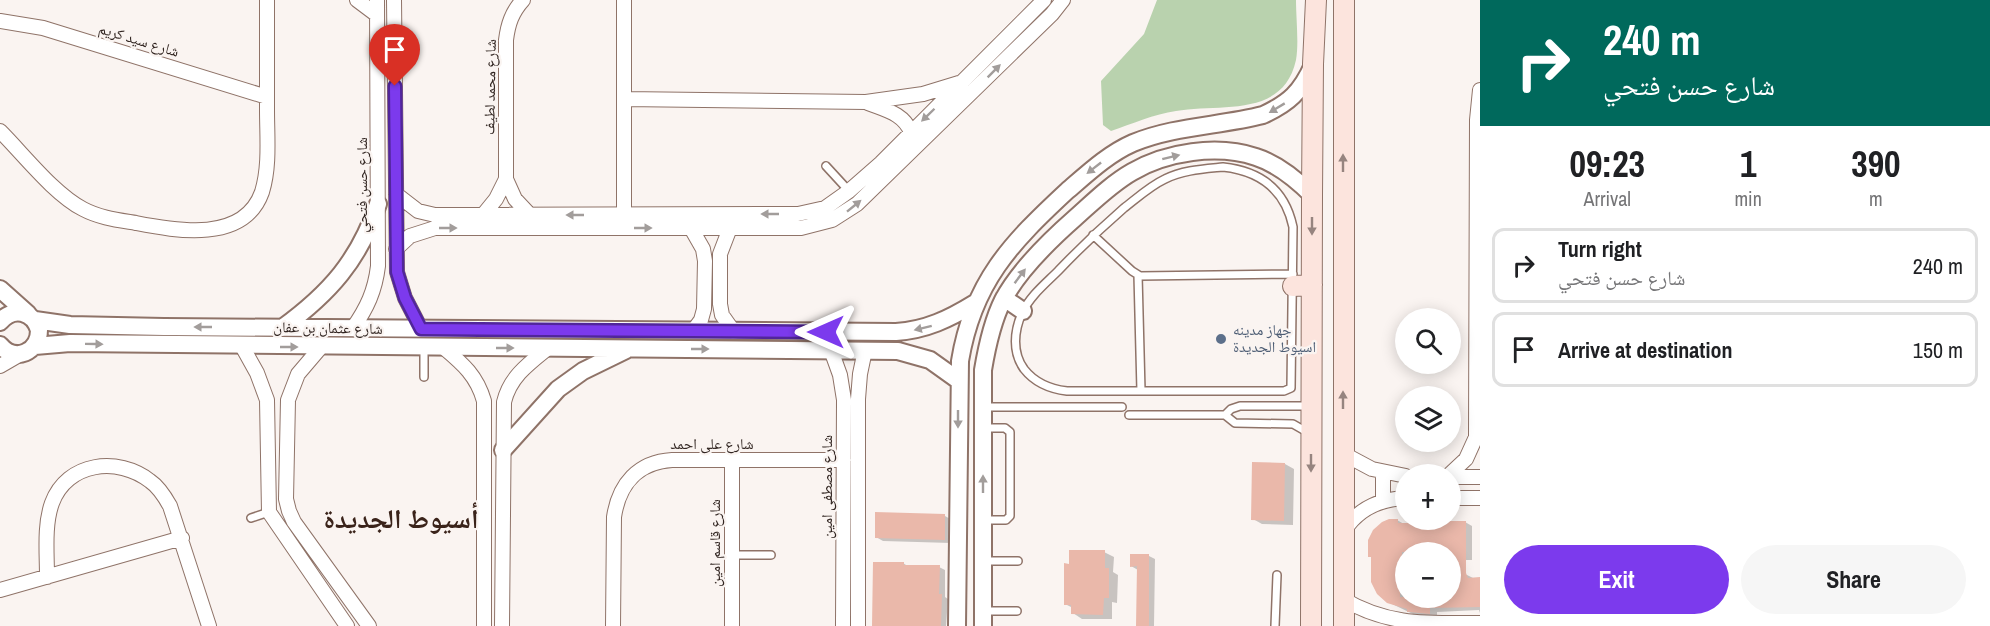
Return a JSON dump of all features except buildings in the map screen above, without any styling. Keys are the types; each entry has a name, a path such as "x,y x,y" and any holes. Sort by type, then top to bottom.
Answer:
{"main road":[{"path":"1311,626 1311,406 1299,282 1311,195 1316,0"},
{"path":"1344,0 1342,453 1344,626"},
{"path":"1312,535 1322,544 1328,544 1340,539 1342,533"},
{"path":"1311,576 1324,569 1342,574"}],"street":[{"path":"0,131 63,195 83,209 106,218 163,228 207,231 225,227 240,220 261,194 265,178 267,0"},
{"path":"357,0 377,15"},
{"name":"شارع حسن فتحي","path":"353,328 366,310 376,281 378,266 377,0"},
{"path":"394,0 396,249 400,285 421,329"},
{"name":"شارع محمد لطيف","path":"523,0 508,23 506,40 506,179 515,199 530,215"},
{"path":"624,0 624,215"},
{"path":"396,249 410,236 435,228 801,228 849,191 911,132 962,82 1029,6 1044,0"},
{"path":"396,194 418,211 426,214 798,214 816,218 845,213 879,184 1052,14 1063,0"},
{"name":"شارع سيد كريم","path":"0,21 54,31 267,97"},
{"path":"1311,195 1287,173 1257,157 1223,151 1168,157 1133,171 1103,193 1055,235 1028,266 1004,298 986,351 982,389 983,619 957,619 958,380 963,341 975,303 999,262 1037,219 1090,171 1114,153 1154,136 1263,115 1293,97 1304,84 1313,64"},
{"path":"624,99 866,102 931,92 962,82"},
{"path":"1461,464 1478,437 1477,120 1480,90"},
{"path":"866,102 900,116 911,132"},
{"name":"شارع محمد لطيف","path":"483,215 496,199 506,179"},
{"path":"282,328 329,290 345,270 370,228 378,204"},
{"path":"1037,219 1055,235"},
{"path":"691,228 703,249 705,261 704,309 693,331"},
{"path":"730,228 720,254 720,304 722,315 734,332"},
{"path":"0,289 31,317 39,330 35,346 31,350 0,366"},
{"path":"1004,298 1023,311"},
{"name":"شارع عثمان بن عفان","path":"31,317 70,325 896,332 916,330 937,324 975,303"},
{"path":"0,322 10,313 22,312 31,317"},
{"path":"242,327 242,346 257,373 267,400 269,512 347,626"},
{"path":"478,329 479,348"},
{"name":"شارع عثمان بن عفان","path":"35,346 70,343 898,351 930,360 958,380"},
{"path":"0,345 8,352 19,355"},
{"path":"321,347 298,374 288,400 287,505 294,522 369,626"},
{"path":"444,348 469,369 476,379 484,400 484,626"},
{"path":"502,626 503,413 506,391 518,373 548,348"},
{"path":"503,450 558,389 583,371 629,349"},
{"name":"شارع مصطفى امين","path":"831,350 837,363 842,387 843,626"},
{"name":"شارع مصطفى امين","path":"858,626 858,393 865,350"},
{"path":"1342,453 1362,465 1395,474"},
{"name":"شارع على احمد","path":"614,626 614,517 621,489 630,478 651,464 672,460 844,460"},
{"name":"شارع قاسم امين","path":"732,460 732,626"},
{"path":"47,577 48,516 53,500 62,486 74,475 88,468 105,465 121,467 136,472 150,481 162,492 170,506 209,626"},
{"path":"1383,472 1383,501"},
{"path":"1461,476 1480,477"},
{"path":"1461,498 1480,498"},
{"path":"1342,533 1351,519 1360,512 1383,501 1395,499"},
{"path":"0,590 182,538"},
{"path":"1343,599 1369,615 1396,624 1480,623"}],"lane":[{"path":"826,166 849,191"},
{"path":"1223,167 1239,169 1258,175 1270,184 1287,207 1293,227 1299,282 1292,383 1288,390 1067,391 1054,390 1042,385 1027,373 1019,362 1016,335 1023,311 1033,296 1093,235 1143,192 1164,179 1185,172 1223,167"},
{"path":"1093,235 1138,275 1299,282"},
{"path":"1138,275 1141,391"},
{"path":"424,347 424,377"},
{"path":"1129,415 1225,415 1231,409 1240,406 1311,406"},
{"path":"982,408 1122,407"},
{"path":"1225,415 1231,422 1239,424 1293,424 1304,429 1311,438"},
{"path":"982,428 1007,429 1011,434 1010,516 1006,520 983,520"},
{"path":"251,518 269,512"},
{"path":"732,555 771,555"},
{"path":"983,561 1018,561"},
{"path":"1275,626 1277,575"},
{"path":"983,619 1017,611"}],"green space":[{"path":"1157,0 1296,0 1297,54 1289,79 1278,92 1248,105 1168,112 1111,131 1103,125 1101,81 1144,34"}],"place":[{"name":"جهاز مدينه اسيوط الجديدة","path":"1221,339"}],"district":[{"name":"أسيوط الجديدة","path":"401,519"}],"route":[{"path":"395,86 397,272 405,298 421,329 826,332"}]}
